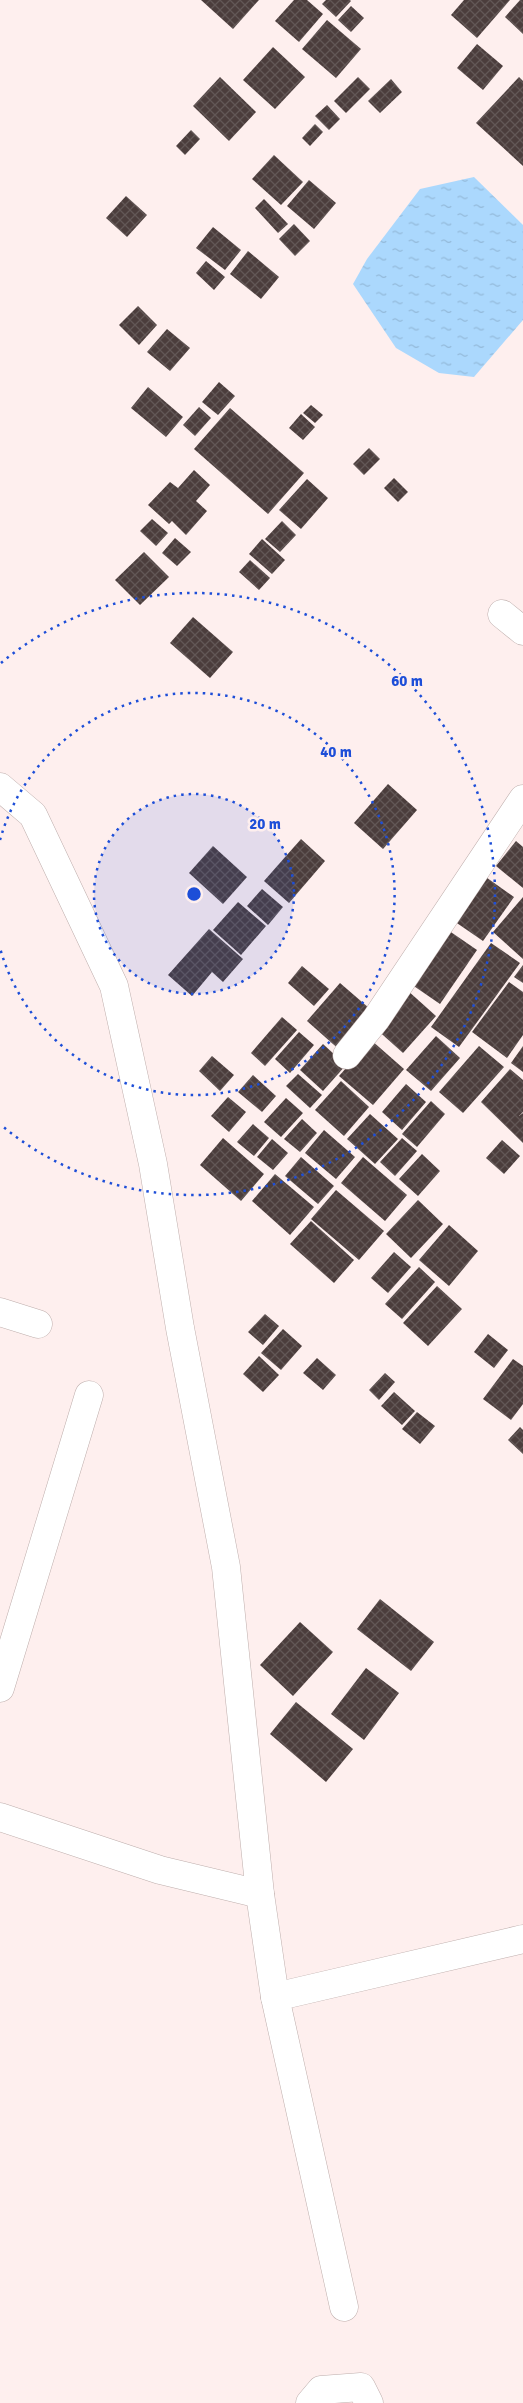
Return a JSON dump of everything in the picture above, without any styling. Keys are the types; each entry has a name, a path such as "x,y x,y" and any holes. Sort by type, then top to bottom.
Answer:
{"street":[{"path":"502,614 523,631"},
{"path":"0,787 33,815 114,986 153,1164 180,1328 226,1567 260,1894 275,1997 344,2307"},
{"path":"347,1055 376,1019 523,799"},
{"path":"0,1312 38,1324"},
{"path":"0,1688 89,1395"},
{"path":"0,1817 160,1870 260,1894"},
{"path":"275,1997 523,1940"},
{"path":"310,2403 321,2390 361,2386 369,2403"}],"water":[{"path":"474,177 523,225 523,320 474,377 439,373 396,348 353,284 367,259 420,189"}],"building":[{"path":"201,0 259,0 233,29"},
{"path":"294,0 307,0 323,14 299,42 275,21"},
{"path":"326,0 351,1 336,17 322,4"},
{"path":"464,0 510,0 477,38 451,15"},
{"path":"520,0 523,0 523,34 505,17"},
{"path":"351,6 364,18 351,32 338,20"},
{"path":"327,20 361,49 336,78 302,49"},
{"path":"477,44 503,66 483,90 457,68"},
{"path":"273,47 305,77 275,109 243,80"},
{"path":"220,77 256,112 229,141 193,106"},
{"path":"358,77 370,89 346,113 334,101"},
{"path":"519,77 523,81 523,166 476,123"},
{"path":"391,79 402,92 380,113 368,101"},
{"path":"327,105 340,119 329,130 315,116"},
{"path":"315,124 323,132 310,146 302,138"},
{"path":"191,130 200,139 185,155 176,146"},
{"path":"274,155 303,182 281,205 252,179"},
{"path":"309,180 336,203 314,229 287,206"},
{"path":"126,196 147,215 127,237 106,218"},
{"path":"264,199 288,224 278,233 255,208"},
{"path":"294,224 310,241 295,256 279,239"},
{"path":"213,227 241,250 225,270 196,248"},
{"path":"248,251 279,277 261,299 230,274"},
{"path":"206,261 225,277 214,290 196,273"},
{"path":"138,306 157,325 139,345 119,325"},
{"path":"167,329 190,348 170,371 147,352"},
{"path":"219,382 235,396 218,415 202,402"},
{"path":"148,387 183,417 166,437 131,408"},
{"path":"311,405 323,415 315,423 303,413"},
{"path":"199,407 211,418 195,436 183,425"},
{"path":"230,408 304,473 268,514 194,449"},
{"path":"301,414 315,427 303,440 289,428"},
{"path":"369,448 380,459 364,475 353,464"},
{"path":"194,470 210,485 196,501 207,511 186,535 172,521 169,524 148,505 170,482 178,488"},
{"path":"394,478 408,492 398,502 384,488"},
{"path":"307,479 328,498 301,529 279,510"},
{"path":"152,519 168,533 156,546 140,531"},
{"path":"282,521 296,535 280,552 265,539"},
{"path":"175,538 191,552 177,566 162,553"},
{"path":"262,539 285,560 272,574 249,554"},
{"path":"144,552 169,577 140,605 115,580"},
{"path":"250,560 270,578 259,590 239,572"},
{"path":"193,617 233,652 210,678 170,643"},
{"path":"388,784 417,810 383,849 354,823"},
{"path":"301,839 325,861 289,903 264,881"},
{"path":"516,841 523,847 523,888 496,866"},
{"path":"213,846 247,877 223,904 189,873"},
{"path":"483,875 514,897 483,941 451,919"},
{"path":"262,889 283,907 268,925 247,906"},
{"path":"523,897 523,959 493,932"},
{"path":"238,902 266,926 241,955 213,930"},
{"path":"445,928 477,950 440,1004 408,982"},
{"path":"209,929 243,959 223,982 212,972 192,996 168,975"},
{"path":"491,943 520,963 459,1047 431,1027"},
{"path":"523,965 523,983 514,977"},
{"path":"302,966 329,989 314,1006 288,983"},
{"path":"509,982 523,992 523,1035 507,1058 472,1032"},
{"path":"340,983 376,1014 342,1052 307,1021"},
{"path":"407,990 436,1016 403,1053 374,1027"},
{"path":"282,1017 297,1030 265,1066 251,1053"},
{"path":"299,1032 314,1045 290,1073 275,1059"},
{"path":"436,1036 460,1058 431,1091 406,1070"},
{"path":"371,1040 404,1069 373,1105 339,1076"},
{"path":"323,1044 346,1065 323,1091 300,1070"},
{"path":"479,1046 504,1067 463,1113 439,1092"},
{"path":"523,1046 523,1072 511,1063"},
{"path":"212,1056 234,1075 220,1091 199,1071"},
{"path":"510,1069 523,1080 523,1112 519,1116 523,1113 523,1143 481,1102"},
{"path":"298,1074 322,1095 310,1108 286,1086"},
{"path":"253,1075 276,1096 262,1112 238,1092"},
{"path":"341,1081 369,1107 344,1136 315,1110"},
{"path":"406,1084 426,1102 402,1130 382,1112"},
{"path":"228,1097 246,1112 229,1132 211,1116"},
{"path":"286,1098 303,1113 281,1137 264,1122"},
{"path":"431,1101 445,1114 417,1147 402,1134"},
{"path":"370,1114 398,1139 375,1164 347,1139"},
{"path":"302,1119 317,1133 300,1152 284,1139"},
{"path":"253,1124 269,1138 254,1156 237,1142"},
{"path":"324,1130 355,1157 336,1179 305,1153"},
{"path":"223,1138 264,1174 241,1201 200,1165"},
{"path":"402,1138 417,1151 395,1176 380,1162"},
{"path":"272,1139 288,1153 273,1170 257,1157"},
{"path":"502,1140 520,1156 504,1174 486,1158"},
{"path":"422,1154 440,1171 418,1196 399,1179"},
{"path":"301,1157 334,1186 318,1204 285,1176"},
{"path":"363,1157 407,1195 385,1221 341,1183"},
{"path":"275,1174 314,1207 290,1235 252,1201"},
{"path":"336,1190 384,1231 359,1260 311,1219"},
{"path":"418,1200 443,1224 411,1258 386,1234"},
{"path":"311,1221 354,1260 334,1283 290,1244"},
{"path":"449,1225 478,1251 449,1286 419,1260"},
{"path":"394,1252 411,1267 388,1293 371,1278"},
{"path":"419,1267 435,1282 402,1319 385,1304"},
{"path":"437,1286 462,1309 428,1346 403,1323"},
{"path":"265,1314 279,1326 263,1345 248,1332"},
{"path":"283,1329 302,1346 281,1370 261,1353"},
{"path":"488,1334 508,1350 494,1368 474,1352"},
{"path":"259,1356 279,1375 263,1392 243,1374"},
{"path":"317,1358 336,1375 323,1390 303,1373"},
{"path":"513,1359 523,1366 523,1404 511,1420 483,1399"},
{"path":"385,1373 395,1382 379,1400 369,1390"},
{"path":"394,1392 415,1411 402,1425 381,1406"},
{"path":"417,1412 435,1426 420,1444 402,1429"},
{"path":"520,1427 523,1430 523,1454 508,1440"},
{"path":"380,1599 434,1642 411,1671 357,1629"},
{"path":"300,1622 333,1652 293,1696 260,1665"},
{"path":"366,1668 399,1693 364,1740 331,1714"},
{"path":"296,1702 353,1749 326,1782 270,1734"}]}
